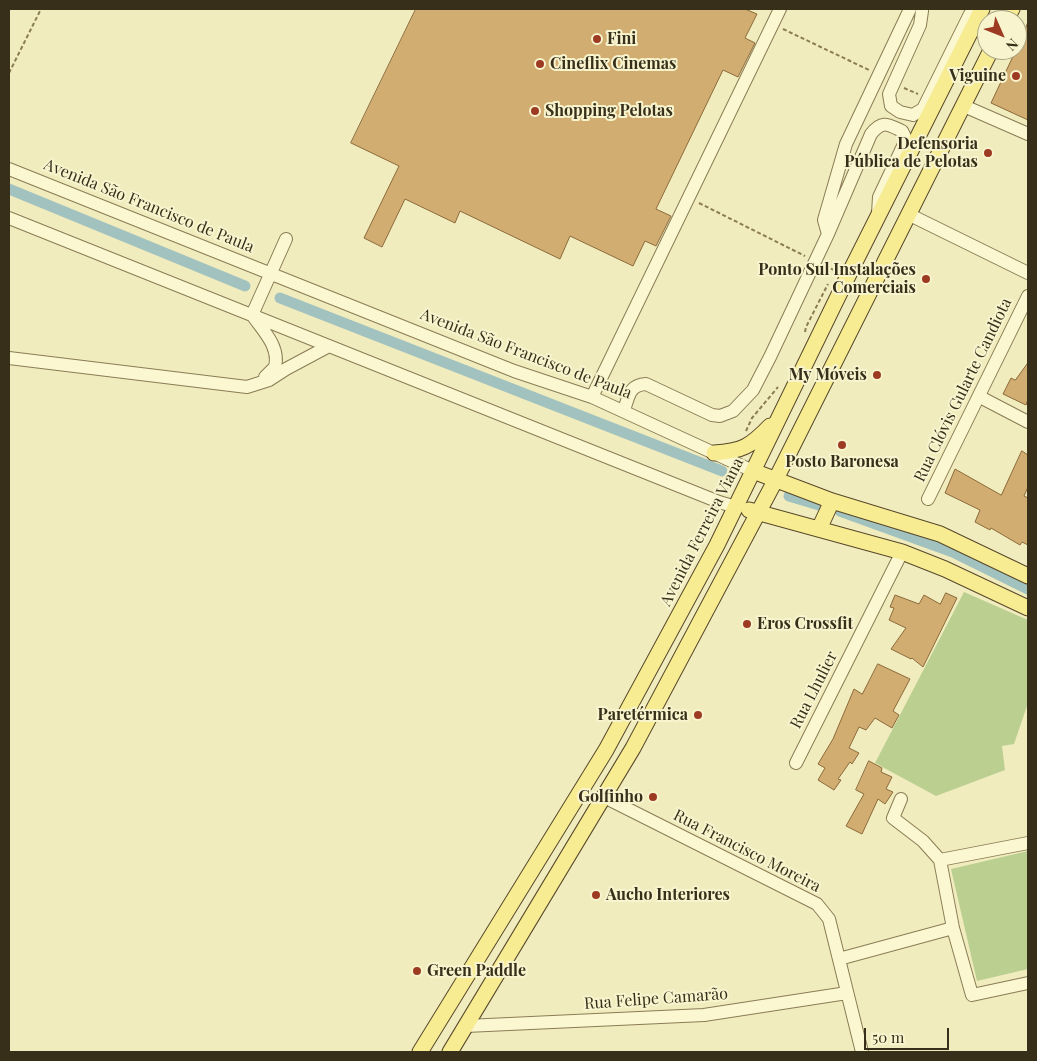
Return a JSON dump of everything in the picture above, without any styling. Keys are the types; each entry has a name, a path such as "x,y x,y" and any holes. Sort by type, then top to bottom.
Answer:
{"main road":[{"name":"Avenida Ferreira Viana","path":"420,1052 606,750 729,505 753,471 982,9"},
{"path":"450,1052 633,748 775,481 986,60"},
{"path":"714,453 735,452 741,449 757,439 780,416"},
{"name":"Avenida São Francisco de Paula","path":"753,471 775,481 835,502 940,534 1028,576"},
{"path":"823,530 835,502"},
{"path":"729,505 902,552 945,569 1028,608"}],"street":[{"path":"592,397 780,9"},
{"path":"916,10 920,25 888,94 891,106 900,112 913,115 923,109 970,14 975,9"},
{"path":"828,234 824,220 838,166 846,144 878,75 916,10"},
{"path":"964,106 1028,134"},
{"path":"624,410 632,388 637,384 646,384 712,415 720,416 733,411 746,399 756,385 828,234 871,134 877,126 883,124 902,131 905,137 904,144 879,197 878,219"},
{"name":"Avenida São Francisco de Paula","path":"9,169 269,276 514,371 592,397 624,410 753,471"},
{"path":"908,214 1028,273"},
{"path":"9,218 254,310 329,346 729,505"},
{"path":"254,310 286,239"},
{"name":"Rua Clóvis Gularte Candiota","path":"928,499 980,397 1028,296"},
{"path":"236,386 258,380 270,374 277,361 275,350 254,310"},
{"path":"9,358 247,387 262,384 329,346"},
{"path":"980,397 1028,422"},
{"name":"Rua Lhulier","path":"796,763 902,552"},
{"name":"Rua Francisco Moreira","path":"604,797 817,904 829,919 862,1052"},
{"path":"902,799 892,818 923,841 940,860 954,928 972,995 1028,982"},
{"path":"940,860 1028,843"},
{"path":"839,959 954,928"},
{"name":"Rua Felipe Camarão","path":"466,1026 704,1015 847,993"}],"path":[{"path":"9,73 41,9"},
{"path":"773,24 878,75"},
{"path":"893,82 922,96"},
{"path":"688,198 838,272 834,278"},
{"path":"805,335 806,327 824,289 829,283"},
{"path":"741,449 742,440 752,418 778,387"},
{"path":"729,505 737,465"}],"green space":[{"path":"964,592 1028,620 1028,703 1014,744 1002,746 1005,770 936,796 875,763"},
{"path":"1028,851 1028,969 977,981 951,869"}],"building":[{"name":"Shopping Pelotas","path":"416,9 745,9 757,14 745,38 755,43 738,77 723,70 656,209 671,216 656,246 645,241 633,266 570,236 560,259 460,211 455,223 405,199 382,247 364,238 399,166 351,143"},
{"name":"Viguine","path":"1028,22 1028,120 991,103 1011,60 1027,60"},
{"path":"1028,363 1028,399 1026,405 1003,394 1011,378 1015,380"},
{"path":"1022,451 1028,455 1028,487 1024,496 1028,498 1028,545 1022,542 1020,545 991,528 990,530 975,522 980,510 945,493 955,469 1001,495"},
{"path":"946,593 957,598 923,667 912,658 891,649 906,628 889,620 894,608 890,607 895,595 919,604 924,595 940,604"},
{"path":"878,664 910,679 893,711 899,715 892,728 875,718 866,730 859,727 849,748 859,753 838,779 841,780 834,790 818,780 825,768 818,764 833,739 854,689 862,694"},
{"path":"869,761 882,768 881,772 892,777 886,789 893,792 885,804 878,799 862,834 846,826 864,794 856,790"}],"waterway":[{"path":"9,189 245,286"},
{"path":"280,298 722,471"},
{"path":"789,496 819,505"},
{"path":"840,511 953,552 1028,589"}],"place":[{"name":"Fini","path":"597,39"},
{"name":"Cineflix Cinemas","path":"540,64"},
{"name":"Viguine","path":"1016,76"},
{"name":"Shopping Pelotas","path":"535,111"},
{"name":"Defensoria Pública de Pelotas","path":"988,153"},
{"name":"Ponto Sul Instalações Comerciais","path":"926,279"},
{"name":"My Móveis","path":"877,375"},
{"name":"Posto Baronesa","path":"842,445"},
{"name":"Eros Crossfit","path":"747,624"},
{"name":"Paretérmica","path":"698,715"},
{"name":"Golfinho","path":"653,797"},
{"name":"Aucho Interiores","path":"596,895"},
{"name":"Green Paddle","path":"417,971"}]}
